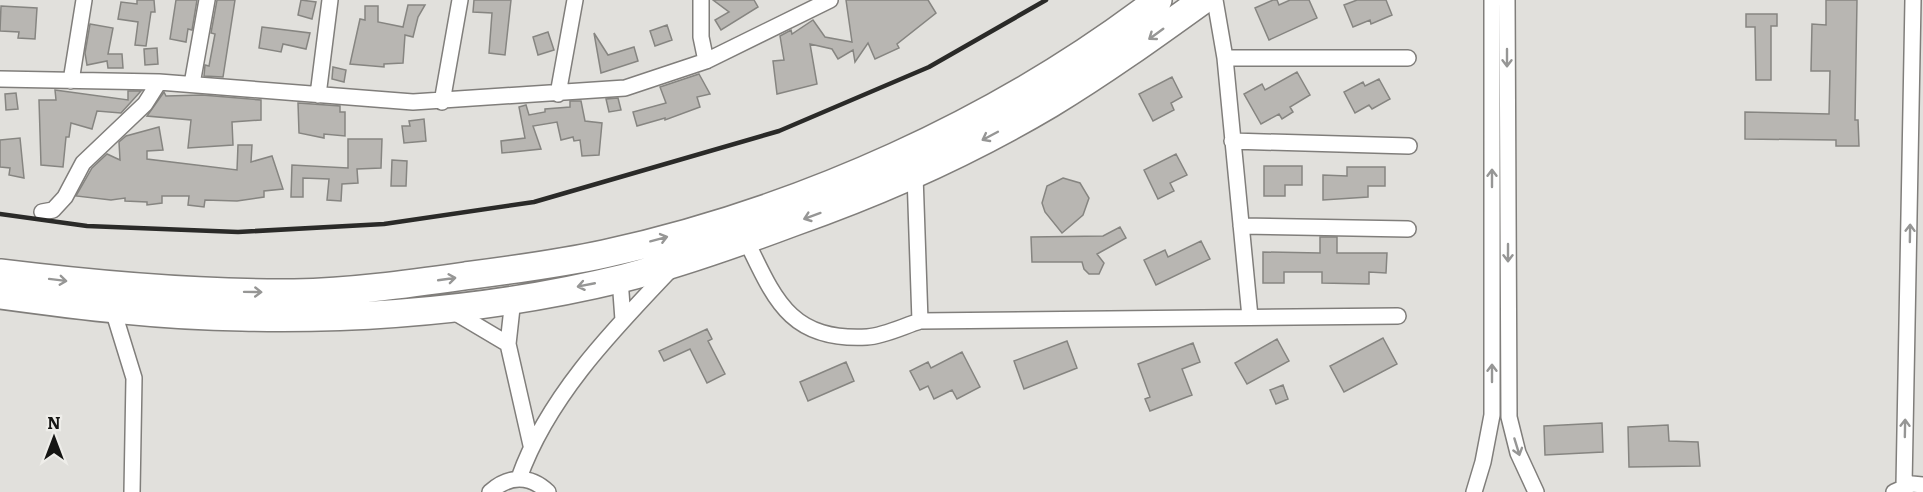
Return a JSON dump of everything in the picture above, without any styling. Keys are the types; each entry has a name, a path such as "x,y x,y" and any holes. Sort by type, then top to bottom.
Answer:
{"highway":[{"path":"0,273 183,292 296,293 402,285 604,254 718,224 817,188 952,129 1042,81 1107,39 1158,0"},
{"path":"0,295 113,310 242,317 348,316 447,308 513,299 620,279 746,240 915,175 1048,105 1141,45 1203,0"}],"street":[{"path":"71,81 84,0"},
{"path":"192,84 207,0"},
{"path":"318,95 330,0"},
{"path":"442,102 460,0"},
{"path":"558,94 575,0"},
{"path":"701,0 701,37 706,61"},
{"path":"0,79 159,82 442,102 625,88 706,61 830,0"},
{"path":"1215,0 1225,58 1250,317"},
{"path":"1474,492 1483,462 1492,415 1492,0"},
{"path":"1507,0 1509,417 1518,453 1536,492"},
{"path":"1913,0 1918,109 1899,489 1923,484"},
{"path":"1225,58 1408,58"},
{"path":"42,212 53,210 65,197 83,163 145,104 159,82"},
{"path":"1232,141 1409,146"},
{"path":"915,175 920,321"},
{"path":"1241,225 1408,229"},
{"path":"746,240 771,292 798,324 827,334 868,337 920,321 1398,316"},
{"path":"519,478 531,445 562,397 623,320 677,263"},
{"path":"620,279 623,320"},
{"path":"513,299 508,344 531,445"},
{"path":"447,308 508,344"},
{"path":"113,310 134,378 132,492"},
{"path":"1492,310 1508,310"},
{"path":"490,492 508,480 519,478 540,484 548,492"}],"building":[{"path":"137,0 154,0 155,12 151,12 146,46 135,45 138,22 118,19 121,2 137,4"},
{"path":"176,0 197,0 192,30 188,29 186,42 170,39"},
{"path":"217,0 235,0 223,77 204,76 205,65 209,66 215,34 211,33"},
{"path":"301,0 316,2 312,19 298,15"},
{"path":"474,0 511,0 505,55 489,53 492,13 473,12"},
{"path":"713,0 754,0 758,7 721,30 715,20 729,12"},
{"path":"846,0 928,0 936,13 897,44 899,48 875,59 868,43 855,62 853,50 838,59 832,49 810,44 817,84 777,94 773,61 784,60 780,36 791,30 792,34 813,20 825,37 852,42"},
{"path":"1277,0 1279,5 1290,0 1309,0 1317,18 1269,40 1255,8"},
{"path":"1357,0 1386,0 1392,15 1371,24 1370,20 1353,27 1344,5"},
{"path":"1826,0 1857,0 1855,120 1858,120 1859,146 1836,146 1836,140 1745,139 1745,112 1829,114 1830,71 1811,71 1812,24 1826,25"},
{"path":"408,5 425,5 418,17 413,37 405,35 403,63 384,64 384,67 350,64 360,19 365,20 365,6 378,6 378,22 403,27"},
{"path":"1,6 37,8 35,39 18,38 19,32 0,31"},
{"path":"1746,14 1777,14 1777,26 1771,26 1771,80 1756,80 1755,27 1746,27"},
{"path":"90,24 113,28 108,54 122,54 123,68 108,68 107,61 87,65 85,53"},
{"path":"667,25 672,40 655,46 650,31"},
{"path":"262,27 310,33 306,49 283,44 281,52 259,48"},
{"path":"548,32 554,50 538,55 533,37"},
{"path":"594,33 608,55 634,47 638,61 601,73"},
{"path":"157,48 158,64 145,65 144,49"},
{"path":"333,67 346,70 344,82 332,79"},
{"path":"1297,72 1310,95 1290,107 1293,112 1282,119 1279,114 1261,124 1244,94 1262,84 1265,90"},
{"path":"699,74 710,94 697,97 700,107 665,120 665,118 637,126 633,112 666,103 660,87"},
{"path":"1172,77 1182,97 1171,103 1174,110 1153,121 1139,94"},
{"path":"1379,79 1390,99 1372,109 1369,105 1355,113 1344,92 1363,82 1365,86"},
{"path":"55,90 128,100 128,91 141,91 121,113 97,111 92,129 71,123 69,137 66,137 63,167 41,165 39,100 56,100"},
{"path":"164,92 166,96 202,95 261,100 261,120 232,122 233,145 188,148 191,120 147,116"},
{"path":"16,93 18,109 6,110 5,94"},
{"path":"618,98 621,110 609,112 606,99"},
{"path":"570,101 581,101 585,121 602,123 599,155 582,156 580,140 574,141 573,137 561,140 557,122 533,126 541,149 502,153 501,141 525,138 519,107 526,105 529,115 545,112 545,109 570,107"},
{"path":"298,103 340,106 340,112 345,112 345,136 324,134 324,138 299,133"},
{"path":"424,119 426,141 404,143 402,126 410,126 409,121"},
{"path":"159,127 163,150 147,151 147,159 237,170 238,145 252,145 251,162 272,156 283,189 264,191 264,197 237,201 205,200 204,207 188,205 189,196 162,196 162,203 147,205 147,202 125,201 125,198 111,200 76,196 92,168 107,154 120,160 119,142 126,136"},
{"path":"20,138 24,178 9,175 10,168 0,167 0,140"},
{"path":"348,139 382,139 381,168 357,169 358,183 342,184 341,201 327,200 329,179 303,178 303,197 291,197 292,165 348,168"},
{"path":"1176,154 1187,175 1170,183 1174,191 1158,199 1144,170"},
{"path":"392,160 407,161 406,186 391,186"},
{"path":"1264,166 1302,166 1302,185 1285,185 1285,196 1264,196"},
{"path":"1347,167 1385,167 1385,186 1368,186 1368,197 1323,200 1323,175 1347,176"},
{"path":"1063,178 1080,183 1089,198 1083,215 1062,233 1045,212 1042,203 1047,186"},
{"path":"1120,227 1126,238 1097,254 1104,263 1099,274 1089,274 1082,262 1032,262 1031,237 1103,236"},
{"path":"1320,237 1337,237 1337,253 1387,253 1386,273 1369,272 1369,284 1322,283 1322,272 1284,272 1284,283 1263,283 1263,252 1320,253"},
{"path":"1201,241 1210,259 1156,285 1144,260 1165,250 1168,257"},
{"path":"707,329 712,339 708,341 725,374 707,383 690,349 664,361 659,351"},
{"path":"1383,338 1397,364 1344,392 1330,366"},
{"path":"1277,339 1289,361 1247,384 1235,363"},
{"path":"1067,341 1077,368 1024,389 1014,361"},
{"path":"1193,343 1200,362 1182,369 1192,395 1150,411 1145,399 1150,397 1138,364"},
{"path":"962,352 980,387 957,399 952,390 934,399 928,386 920,390 910,371 928,362 931,368"},
{"path":"846,362 854,381 808,401 800,382"},
{"path":"1283,385 1288,399 1276,404 1270,390"},
{"path":"1602,423 1603,452 1545,455 1544,426"},
{"path":"1668,425 1669,441 1698,442 1700,466 1629,467 1628,427"}],"railway":[{"path":"0,214 87,226 238,232 384,224 534,202 779,131 929,67 1046,0"}]}
